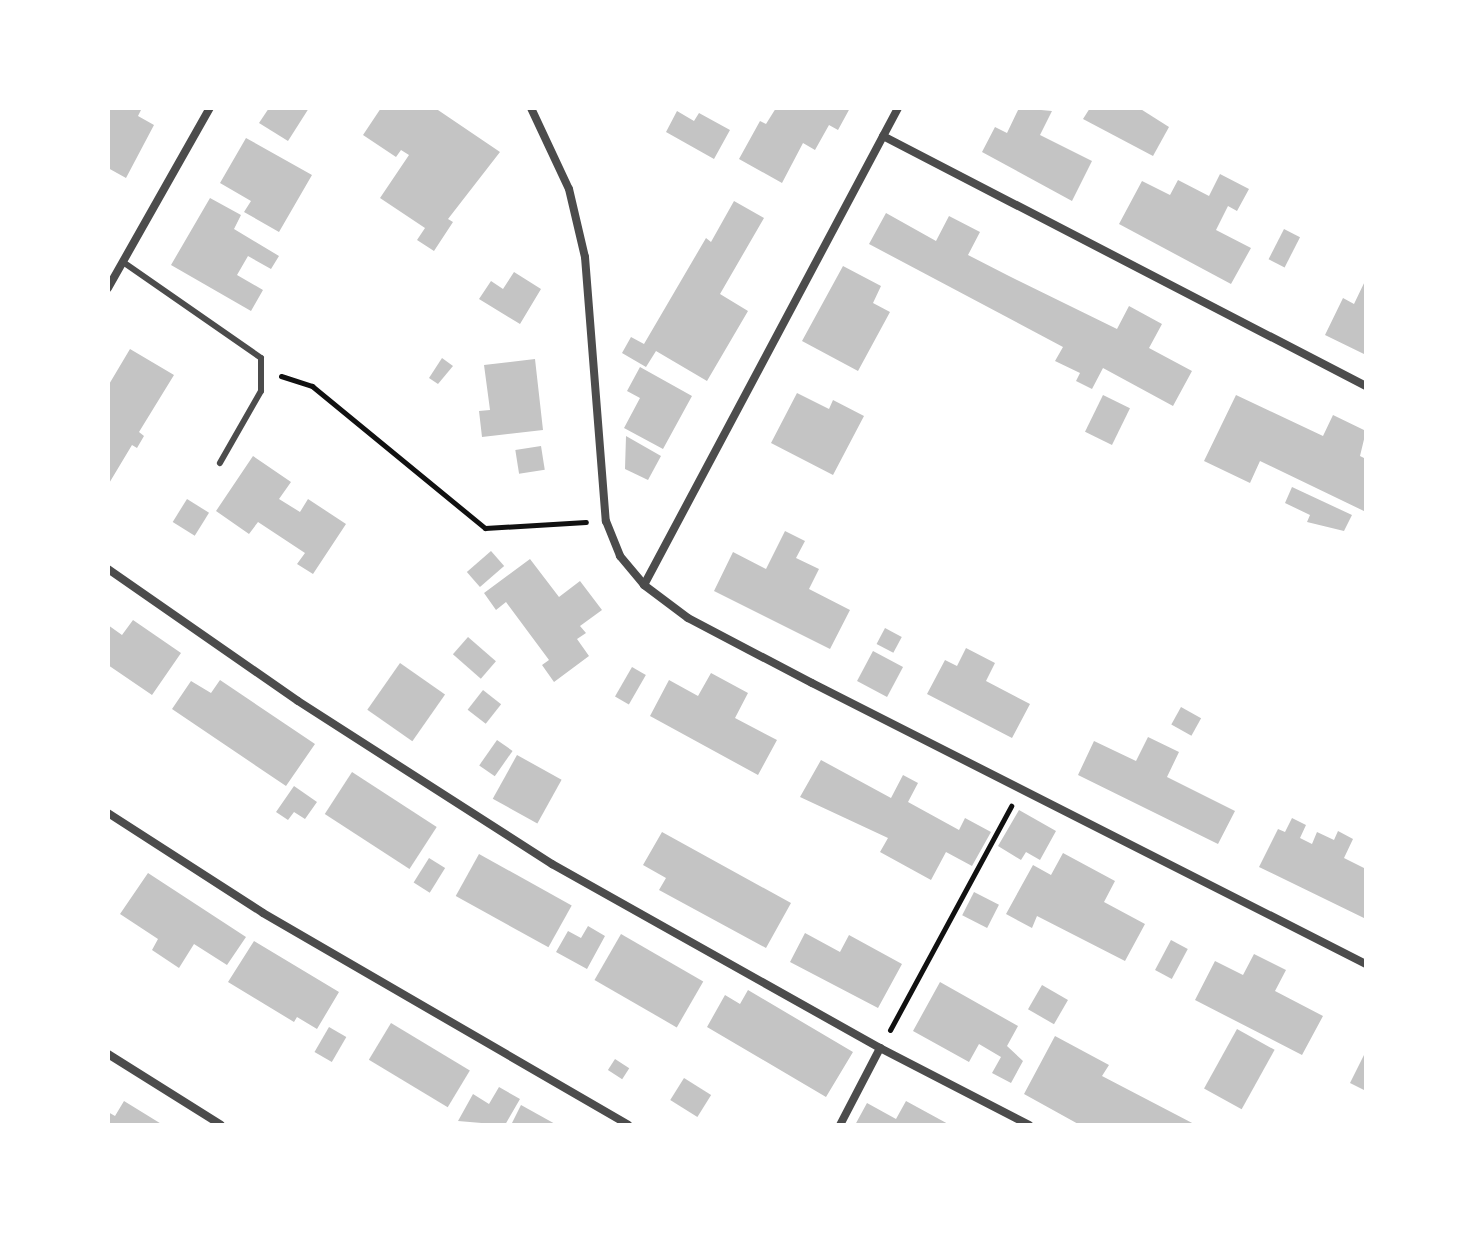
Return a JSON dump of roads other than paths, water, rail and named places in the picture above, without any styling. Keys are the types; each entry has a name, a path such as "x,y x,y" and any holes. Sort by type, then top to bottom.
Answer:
{"street":[{"path":"108,288 210,108"},
{"path":"531,108 569,189 585,257 606,521 620,556 644,585 688,618 1366,964"},
{"path":"644,585 898,108"},
{"path":"883,136 1366,386"},
{"path":"108,569 511,839 880,1048 1029,1125"},
{"path":"108,813 263,913 628,1125"},
{"path":"840,1125 880,1048"},
{"path":"108,1054 221,1125"}],"lane":[{"path":"123,262 261,358 264,373 261,391 220,463"}]}
